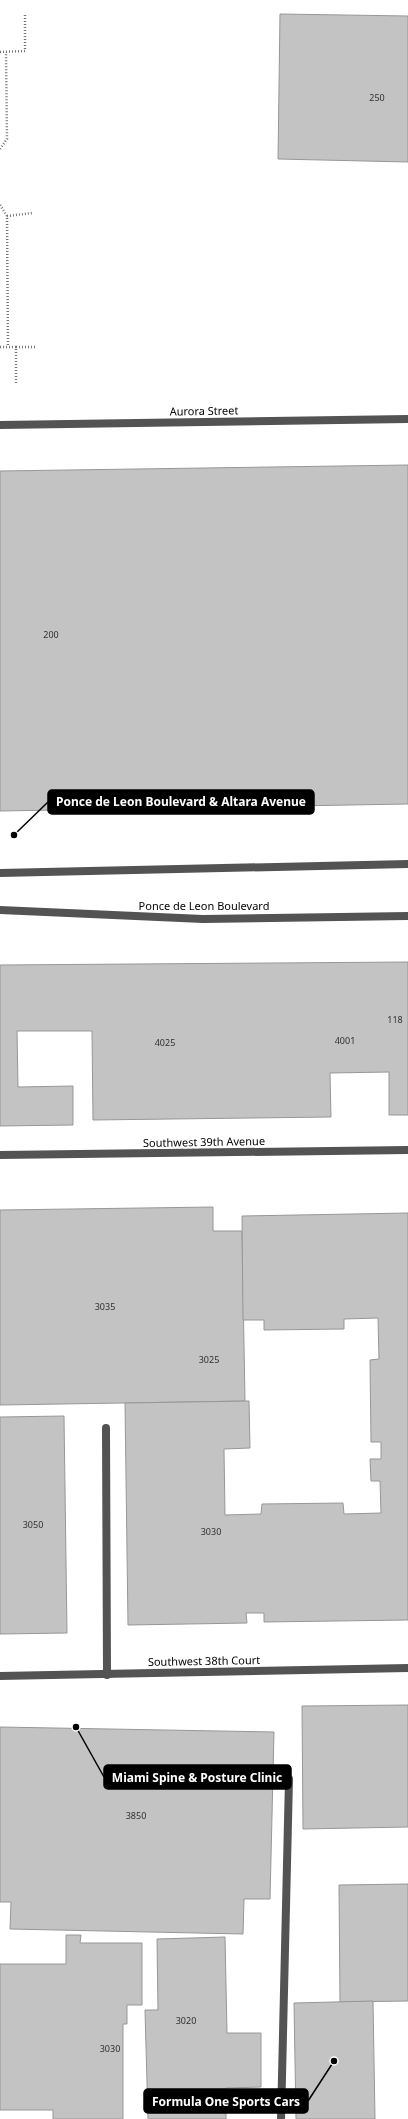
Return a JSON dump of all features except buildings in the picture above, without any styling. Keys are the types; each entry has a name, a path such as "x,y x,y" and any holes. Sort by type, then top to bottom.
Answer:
{"street":[{"name":"Aurora Street","path":"0,426 408,419"},
{"path":"0,873 408,864"},
{"name":"Ponce de Leon Boulevard","path":"0,910 203,919 408,916"},
{"name":"Southwest 39th Avenue","path":"0,1155 408,1150"},
{"path":"106,1428 107,1674"},
{"name":"Southwest 38th Court","path":"0,1676 408,1668"},
{"path":"281,2119 289,1780"}],"path":[{"path":"0,52 25,51 25,14"},
{"path":"0,149 7,138 6,52"},
{"path":"0,205 7,216 8,347"},
{"path":"7,216 34,213"},
{"path":"0,347 36,347"},
{"path":"16,347 16,385"}],"place":[{"name":"Ponce de Leon Boulevard & Altara Avenue","path":"14,835"},
{"name":"Miami Spine & Posture Clinic","path":"76,1727"},
{"name":"Formula One Sports Cars","path":"334,2061"}]}
